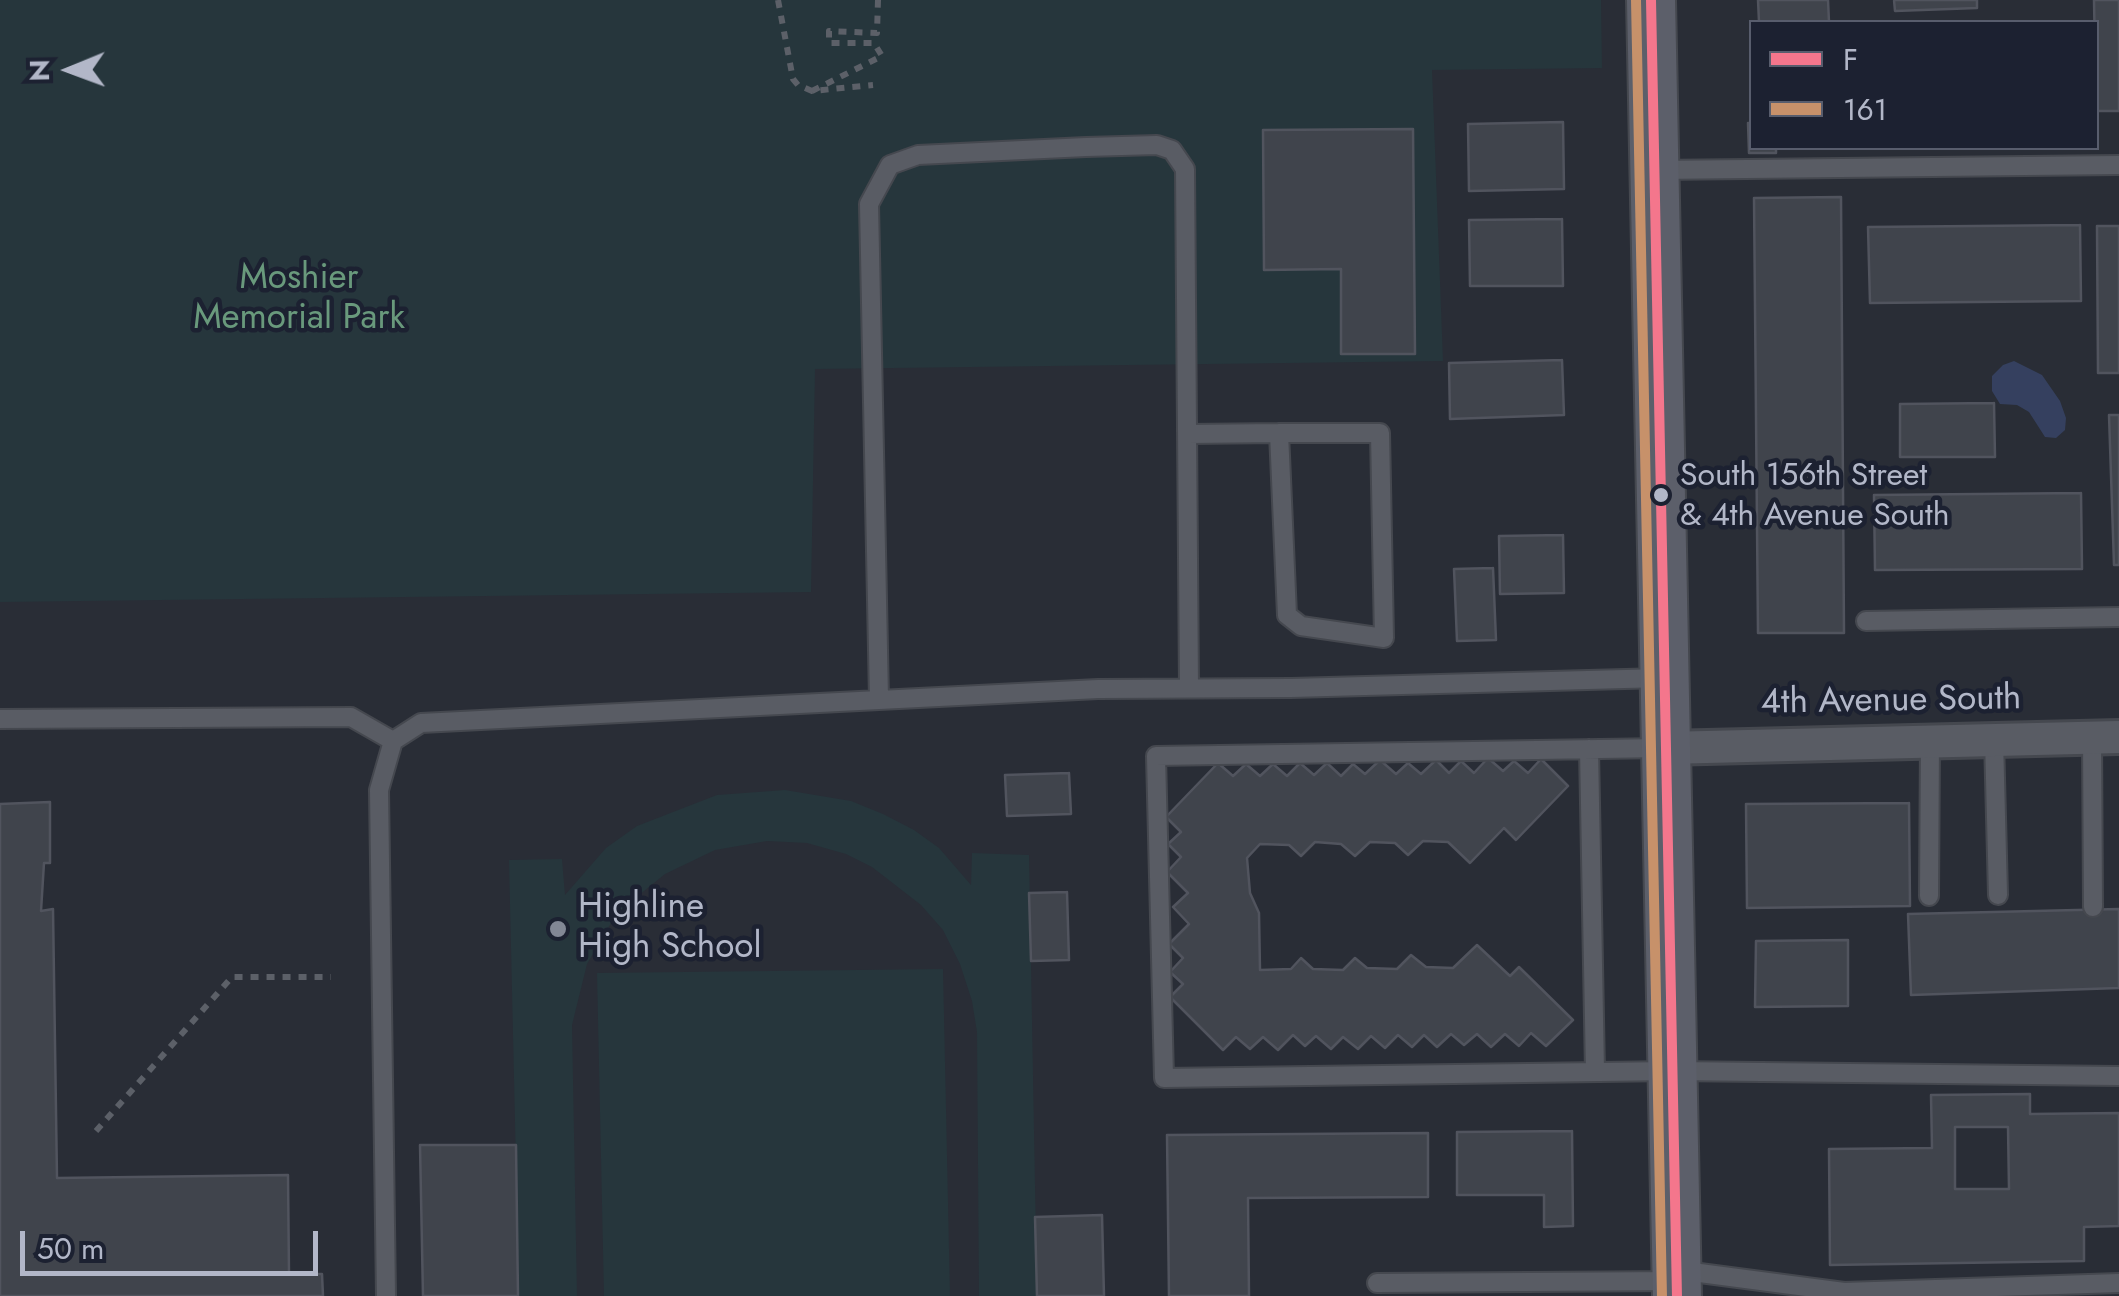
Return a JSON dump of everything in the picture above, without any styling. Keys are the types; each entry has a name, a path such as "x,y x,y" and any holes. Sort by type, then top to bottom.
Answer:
{"main road":[{"path":"1651,0 1677,1282"}],"street":[{"name":"4th Avenue South","path":"1665,748 2105,737"}],"lane":[{"path":"879,699 869,204 890,165 918,155 1158,145 1172,150 1185,168 1190,688"},
{"path":"1654,170 2119,165"},
{"path":"1188,434 1280,433 1380,433 1384,638 1301,626 1287,615 1280,433"},
{"path":"1866,621 2119,617"},
{"path":"386,1296 379,790 393,741 420,723 879,699 1663,678"},
{"path":"0,719 351,716 393,741"},
{"path":"2093,906 2105,737"},
{"path":"1994,740 1998,895"},
{"path":"1929,896 1930,741"},
{"path":"1665,748 1156,756 1164,1078 1672,1071 2119,1076"},
{"path":"1590,749 1595,1072"},
{"path":"1378,1283 1677,1282 1844,1292 2119,1283"}],"path":[{"path":"778,0 793,79 812,91 873,85"},
{"path":"812,91 882,56 874,43 829,43 829,31 878,33 878,0"},
{"path":"96,1131 232,977 331,977"}],"green space":[{"name":"Moshier Memorial Park","path":"0,0 1601,0 1602,68 1432,70 1443,361 815,369 811,592 0,602"},
{"path":"785,790 851,801 883,814 939,848 971,885 972,853 1029,855 1037,1296 979,1296 977,1032 960,964 943,930 921,905 872,867 846,854 807,843 767,841 715,850 665,874 617,913 587,964 572,1025 577,1296 519,1296 509,860 562,859 565,895 606,848 637,826 717,795"},
{"path":"943,969 950,1296 604,1296 597,973"}],"water":[{"path":"2014,361 2042,375 2060,401 2066,418 2065,430 2056,438 2045,437 2029,412 2017,405 2000,404 1992,391 1992,376"}],"building":[{"path":"1758,0 1828,0 1829,20 1759,20"},
{"path":"1894,0 1977,0 1977,8 1895,11"},
{"path":"2094,0 2119,0 2119,111 2099,111 2099,20 2094,20"},
{"path":"1563,122 1564,189 1469,191 1468,124"},
{"path":"1748,123 1749,150 1776,150 1749,153"},
{"path":"1413,129 1415,354 1341,354 1341,269 1264,270 1263,130"},
{"path":"1841,197 1844,633 1758,633 1754,198"},
{"path":"1562,219 1563,286 1470,286 1469,220"},
{"path":"2080,225 2081,301 1870,303 1868,227"},
{"path":"2097,226 2119,226 2119,373 2098,373"},
{"path":"1562,360 1564,415 1450,419 1449,363"},
{"path":"1994,403 1995,457 1900,457 1900,404"},
{"path":"2109,415 2119,415 2119,565 2114,565"},
{"path":"2081,493 2082,569 1875,570 1874,495"},
{"path":"1563,535 1564,593 1500,594 1499,536"},
{"path":"1493,568 1496,640 1457,641 1454,569"},
{"path":"1488,758 1503,771 1514,761 1528,773 1541,759 1568,786 1516,840 1504,828 1470,863 1448,842 1423,841 1408,855 1395,843 1370,842 1355,856 1341,844 1315,842 1301,856 1289,845 1260,844 1247,858 1250,893 1259,913 1260,970 1291,969 1301,958 1313,969 1343,970 1355,958 1367,968 1397,969 1411,955 1426,967 1453,968 1477,945 1510,976 1519,967 1573,1020 1546,1046 1531,1033 1519,1046 1505,1034 1491,1047 1477,1034 1464,1045 1451,1034 1437,1047 1424,1035 1412,1047 1398,1035 1385,1048 1371,1036 1358,1049 1343,1037 1331,1049 1316,1036 1305,1046 1293,1035 1278,1050 1263,1037 1250,1049 1236,1037 1223,1050 1170,997 1183,984 1170,972 1183,958 1169,944 1189,924 1173,907 1188,893 1167,872 1181,857 1168,844 1181,832 1166,817 1218,763 1233,776 1246,764 1260,776 1273,764 1287,776 1300,763 1314,775 1327,763 1341,776 1353,764 1365,774 1380,760 1396,774 1408,763 1421,774 1436,760 1449,773 1461,761 1474,773"},
{"path":"1069,773 1071,814 1007,816 1005,775"},
{"path":"50,802 50,863 44,863 41,911 53,909 57,1178 288,1175 289,1274 322,1274 323,1296 0,1296 0,804"},
{"path":"1909,803 1910,906 1747,908 1746,804"},
{"path":"1067,892 1069,960 1031,961 1029,893"},
{"path":"2119,909 2119,988 1911,995 1908,914"},
{"path":"1848,940 1848,1006 1755,1007 1756,941"},
{"path":"2030,1094 2030,1114 2119,1113 2119,1226 2084,1227 2084,1261 1830,1265 1829,1149 1932,1148 1931,1095","holes":["1955,1127 2008,1127 2009,1189 1955,1189"]},
{"path":"1572,1131 1573,1226 1544,1227 1544,1195 1457,1195 1457,1132"},
{"path":"1428,1133 1428,1197 1248,1198 1249,1296 1169,1296 1167,1135"},
{"path":"420,1145 516,1145 518,1296 423,1296"},
{"path":"1102,1215 1104,1296 1037,1296 1035,1217"}],"transit line":[{"name":"161","path":"1636,0 1662,1296"},
{"name":"F","path":"1651,0 1677,1296"}],"place":[{"name":"South 156th Street & 4th Avenue South","path":"1661,495"},
{"name":"Highline High School","path":"558,929"}]}
